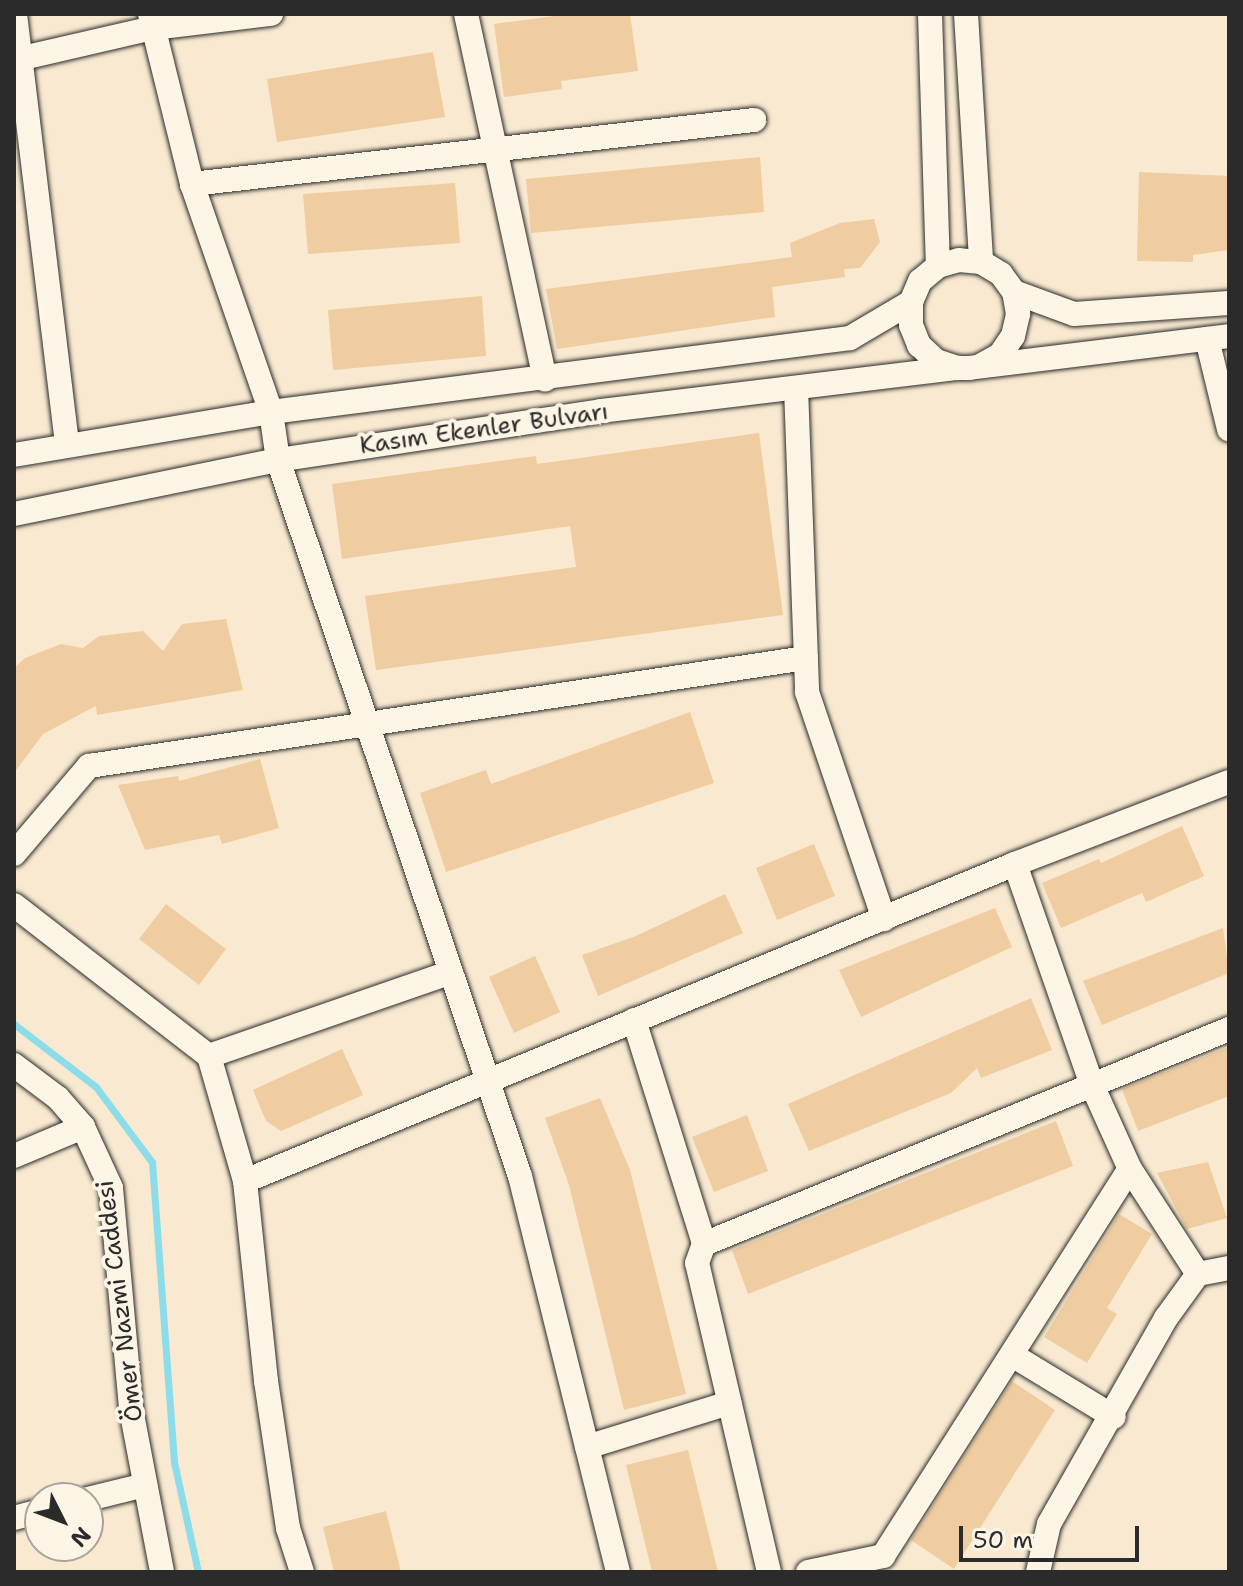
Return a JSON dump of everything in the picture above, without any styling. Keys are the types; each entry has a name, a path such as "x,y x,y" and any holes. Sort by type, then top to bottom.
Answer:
{"street":[{"path":"15,14 18,59 67,443"},
{"path":"18,59 152,21 271,14"},
{"path":"466,14 545,380"},
{"path":"930,14 938,266"},
{"path":"966,14 981,262"},
{"path":"152,21 192,184 271,412 278,460 370,724 520,1176 618,1572"},
{"path":"192,184 493,147 754,120"},
{"path":"959,260 981,262 1001,274 1014,292 1018,314 1013,336 1000,355 969,367 936,361 919,345 911,325 911,302 920,281 938,266 959,260"},
{"path":"1014,292 1074,314 1229,303"},
{"name":"Kasım Ekenler Bulvarı","path":"14,455 67,443 271,412 545,380 850,338 911,302"},
{"path":"1218,337 1229,429"},
{"name":"Kasım Ekenler Bulvarı","path":"14,514 278,460 601,411 1218,337"},
{"path":"796,388 807,692 884,919"},
{"path":"14,854 89,766 806,658"},
{"path":"245,1181 1015,864 1229,782"},
{"path":"1015,864 1092,1085 1130,1169 1198,1274"},
{"path":"14,905 209,1056 245,1181 266,1381 288,1528 302,1572"},
{"path":"209,1056 451,972"},
{"path":"634,1020 704,1244 697,1263 769,1572"},
{"path":"704,1244 1229,1029"},
{"name":"Ömer Nazmi Caddesi","path":"14,1065 58,1098 83,1127 111,1188 131,1409 162,1572"},
{"path":"14,1156 83,1127"},
{"path":"808,1572 883,1556 1130,1169"},
{"path":"1038,1572 1049,1524 1114,1417 1139,1362 1198,1274 1229,1268"},
{"path":"1012,1355 1114,1417"},
{"path":"587,1447 729,1403"},
{"path":"104,1495 145,1485"}],"building":[{"path":"569,14 630,14 638,71 561,81 562,89 504,97 494,24"},
{"path":"433,52 445,117 277,142 267,79"},
{"path":"760,157 764,212 531,233 526,179"},
{"path":"1139,172 1229,176 1229,250 1193,255 1193,262 1137,261"},
{"path":"455,183 460,243 308,254 303,194"},
{"path":"874,219 880,242 860,268 844,269 845,277 772,287 775,317 557,349 546,289 792,257 790,243 840,223"},
{"path":"482,296 486,356 333,370 328,310"},
{"path":"759,433 783,615 376,670 365,596 576,567 570,526 342,559 332,484 536,456 537,464"},
{"path":"226,619 243,690 97,715 96,706 43,734 14,773 14,668 25,658 61,644 83,648 99,636 143,631 163,651 182,624"},
{"path":"690,712 714,783 446,872 420,793 486,770 491,784"},
{"path":"260,759 279,828 222,844 219,835 145,850 118,785 178,776 179,781"},
{"path":"1182,826 1204,876 1146,902 1142,893 1061,928 1042,883 1099,859 1101,863"},
{"path":"814,844 835,896 777,920 756,868"},
{"path":"725,894 743,933 598,996 582,955 636,936"},
{"path":"166,904 226,949 199,985 139,939"},
{"path":"995,908 1012,947 861,1017 839,970"},
{"path":"1223,928 1229,973 1102,1025 1083,981"},
{"path":"535,956 560,1012 514,1033 489,977"},
{"path":"1031,998 1052,1050 981,1078 977,1068 951,1093 809,1151 788,1104"},
{"path":"1229,1047 1229,1096 1138,1131 1122,1089"},
{"path":"342,1049 363,1095 281,1131 266,1121 253,1090"},
{"path":"600,1098 630,1170 686,1394 624,1410 569,1185 545,1118"},
{"path":"747,1115 768,1171 714,1192 692,1137"},
{"path":"1056,1121 1073,1166 748,1294 732,1250"},
{"path":"1208,1162 1227,1218 1187,1229 1157,1173"},
{"path":"1119,1214 1152,1234 1107,1308 1117,1314 1087,1363 1044,1337"},
{"path":"1012,1381 1055,1410 954,1569 911,1540"},
{"path":"688,1450 718,1572 652,1572 626,1465"},
{"path":"386,1511 401,1572 334,1572 323,1527"}],"waterway":[{"path":"14,1024 96,1087 152,1162 174,1462 198,1572"}]}
